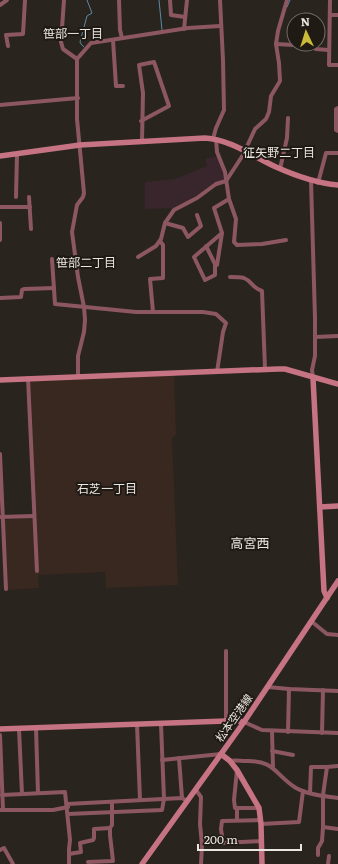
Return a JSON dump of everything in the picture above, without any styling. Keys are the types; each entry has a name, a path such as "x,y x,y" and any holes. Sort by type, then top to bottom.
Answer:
{"street":[{"path":"0,5 7,0"},
{"path":"8,46 6,35 23,34 25,0"},
{"path":"64,0 61,42 63,49 77,60"},
{"path":"119,0 120,30 122,38"},
{"path":"170,0 171,15 185,18"},
{"path":"184,29 187,0"},
{"path":"220,0 224,110 216,128 215,139 217,152 225,172 229,199 236,219 234,242 237,245 262,244 286,240"},
{"path":"138,257 149,251 162,239 165,223 174,210 194,200 216,184 226,181 245,151 255,129 266,119 269,112 271,96 280,80 276,44 287,0"},
{"path":"330,0 328,50 329,65 338,66"},
{"path":"330,15 338,15"},
{"path":"78,376 78,356 84,332 84,307 72,232 77,205 84,193 77,119 77,60 91,43 184,29 220,26"},
{"path":"113,40 116,86 123,86"},
{"path":"276,44 311,46 316,50 328,50"},
{"path":"141,121 169,106 154,62 139,65 143,93 141,121 142,141"},
{"path":"0,105 78,98"},
{"path":"338,108 336,109 336,130 338,131"},
{"path":"280,169 287,138 288,118"},
{"path":"0,156 80,145 196,138 215,139 231,144 280,169 311,181 338,186"},
{"path":"318,183 326,153 338,153"},
{"path":"16,197 17,154"},
{"path":"311,181 315,337 315,356 312,370 324,591 327,598"},
{"path":"29,197 31,229"},
{"path":"215,266 218,265 222,233 214,208 229,199"},
{"path":"0,207 30,207"},
{"path":"165,223 183,228 188,237 201,226 197,215"},
{"path":"0,223 0,240"},
{"path":"206,246 215,266 215,275 205,280 194,257 206,246 222,233"},
{"path":"153,312 150,279 163,278 163,245 160,241"},
{"path":"52,259 55,304 136,312 203,312 216,314 226,323 223,332 217,372"},
{"path":"230,277 243,278 249,281 253,287 262,291 265,369"},
{"path":"0,298 21,297 22,290 24,289 54,288"},
{"path":"315,337 338,336"},
{"path":"0,380 285,369 338,384"},
{"path":"28,378 37,571"},
{"path":"0,454 6,590"},
{"path":"320,507 338,506"},
{"path":"2,517 34,516"},
{"path":"0,561 5,561"},
{"name":"松本空港線","path":"142,864 185,800 196,790 244,722 338,581"},
{"path":"311,621 326,634 338,635"},
{"path":"226,651 226,721"},
{"path":"268,687 338,691"},
{"path":"288,732 289,689"},
{"path":"322,733 323,690"},
{"path":"0,729 239,721 255,728 272,731 338,733"},
{"path":"137,724 140,800"},
{"path":"68,814 162,810 164,799 161,724"},
{"path":"36,728 38,793"},
{"path":"19,729 22,794"},
{"path":"272,731 273,768"},
{"path":"0,735 1,810 53,810 67,806 112,802 164,799 185,800 179,758"},
{"path":"272,751 293,755"},
{"path":"162,760 221,754 230,761 237,770 259,808 261,822 262,864"},
{"path":"230,761 262,762 273,768 295,787 303,791 338,798"},
{"path":"310,793 311,767 338,766"},
{"path":"318,855 318,848 322,841 323,795 327,767"},
{"path":"237,770 234,800 235,808 237,809 237,820"},
{"path":"196,790 201,798 201,864"},
{"path":"262,841 223,843 220,829 222,821 299,822 303,791"},
{"path":"2,795 65,792 70,840 69,864"},
{"path":"88,862 113,863 110,828 112,824 112,802"},
{"path":"237,809 259,808"},
{"path":"69,854 81,852 80,843 93,840 94,829 110,828"},
{"path":"323,828 338,829"},
{"path":"0,850 4,848 13,864"},
{"path":"328,864 329,856"}],"shaded area":[{"path":"217,157 224,174 224,180 175,208 145,209 145,182 175,179 207,166 205,159"},
{"path":"174,375 176,435 172,438 178,585 106,588 105,572 38,575 39,588 8,590 4,520 35,517 29,381"}],"waterway":[{"path":"84,47 80,42 87,16 92,13 87,0"},
{"path":"159,0 162,30"},
{"path":"287,7 290,0"}],"district":[{"name":"笹部一丁目","path":"73,34"},
{"name":"征矢野二丁目","path":"279,153"},
{"name":"笹部二丁目","path":"86,263"},
{"name":"石芝一丁目","path":"107,489"},
{"name":"高宮西","path":"250,543"}]}
